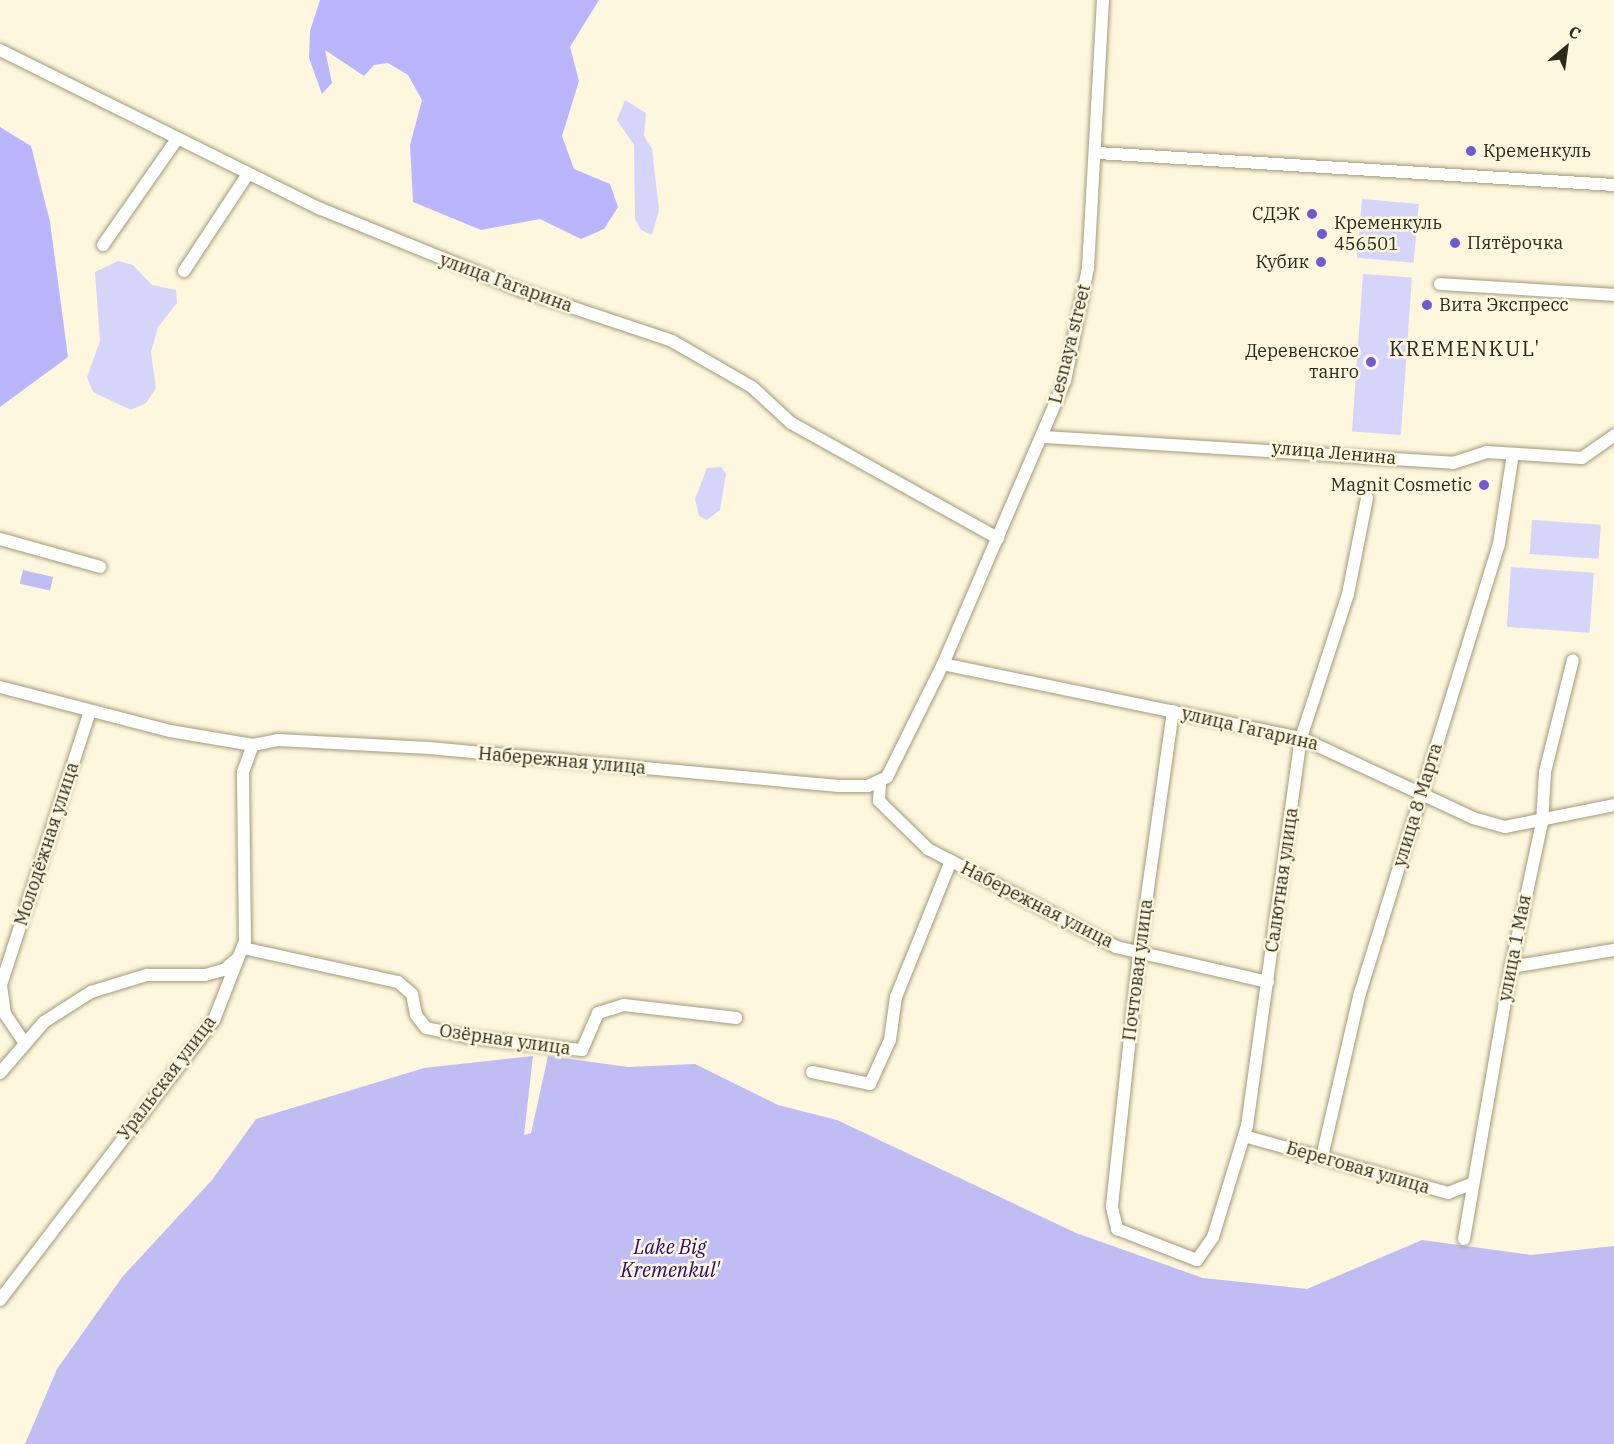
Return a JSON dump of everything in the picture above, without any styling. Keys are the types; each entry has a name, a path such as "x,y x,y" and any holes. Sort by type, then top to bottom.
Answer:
{"street":[{"name":"Lesnaya street","path":"943,664 1045,437 1065,381 1081,307 1098,153 1103,0"},
{"name":"улица Гагарина","path":"0,50 248,174 451,264 672,341 752,387 791,423 998,538"},
{"path":"103,245 177,139"},
{"path":"1098,153 1614,185"},
{"path":"184,271 248,174"},
{"path":"1440,284 1614,295"},
{"name":"улица Ленина","path":"1045,437 1453,463 1486,452 1582,458 1614,436"},
{"name":"улица 8 Марта","path":"1322,1157 1360,993 1499,544 1513,454"},
{"name":"Салютная улица","path":"1197,1260 1213,1237 1244,1136 1268,982 1301,738 1348,594 1367,498"},
{"path":"0,539 100,567"},
{"name":"улица 1 Мая","path":"1464,1239 1511,967 1534,845 1542,823 1545,772 1573,660"},
{"path":"880,783 943,664"},
{"name":"улица Гагарина","path":"943,664 1301,738 1473,818 1505,827 1542,823 1614,805"},
{"path":"0,687 251,749"},
{"name":"Молодёжная улица","path":"24,1042 5,1014 1,985 90,711"},
{"name":"Почтовая улица","path":"1173,711 1139,953 1112,1207 1117,1228 1197,1260"},
{"name":"Набережная улица","path":"251,749 278,740 429,748 839,786 880,783 879,801 895,822 951,861 1116,947 1268,982"},
{"name":"Уральская улица","path":"0,1300 214,1020 242,952 243,772 251,749"},
{"path":"1525,825 1534,845"},
{"path":"812,1072 870,1084 890,1040 896,997 951,861"},
{"path":"1511,967 1614,950"},
{"path":"0,1073 24,1042 68,1003 91,992 147,975 224,970 242,952"},
{"name":"Озёрная улица","path":"242,952 398,982 412,994 416,1015 426,1028 469,1037 582,1050 598,1013 624,1005 736,1018"},
{"name":"Береговая улица","path":"1244,1136 1448,1193 1472,1184"}],"shaded area":[{"path":"320,0 599,0 570,47 579,81 562,136 574,169 610,184 618,207 604,229 581,239 540,219 481,230 413,202 410,145 422,100 408,75 388,63 374,65 364,76 325,50 332,83 322,94 309,58 310,31"},
{"path":"625,100 646,113 644,136 652,149 659,210 652,235 641,230 635,219 634,145 617,120"},
{"path":"0,127 31,146 50,222 68,357 0,407"},
{"path":"1362,199 1419,204 1414,263 1357,258"},
{"path":"118,261 133,265 152,285 176,290 177,303 158,327 151,352 156,388 146,403 131,410 93,392 87,377 100,341 95,272"},
{"path":"1363,274 1412,277 1401,435 1352,432"},
{"path":"721,467 726,474 720,510 707,520 699,516 695,499 707,468"},
{"path":"1532,520 1601,525 1598,559 1530,554"},
{"path":"1511,567 1594,573 1590,633 1507,627"}],"water":[{"path":"23,570 53,577 50,591 20,584"},
{"name":"Lake Big Kremenkul'","path":"533,1056 524,1135 531,1133 548,1056 628,1067 695,1064 778,1105 837,1120 1076,1233 1203,1278 1307,1289 1422,1240 1531,1255 1614,1246 1614,1444 25,1444 57,1369 123,1276 212,1180 256,1119 424,1068"}],"place":[{"name":"Кременкуль","path":"1471,151"},
{"name":"СДЭК","path":"1312,214"},
{"name":"Кременкуль 456501","path":"1322,234"},
{"name":"Пятёрочка","path":"1455,243"},
{"name":"Кубик","path":"1321,262"},
{"name":"Вита Экспресс","path":"1427,305"},
{"name":"Деревенское танго","path":"1371,362"},
{"name":"Magnit Cosmetic","path":"1484,485"}],"district":[{"name":"KREMENKUL'","path":"1465,348"}]}
